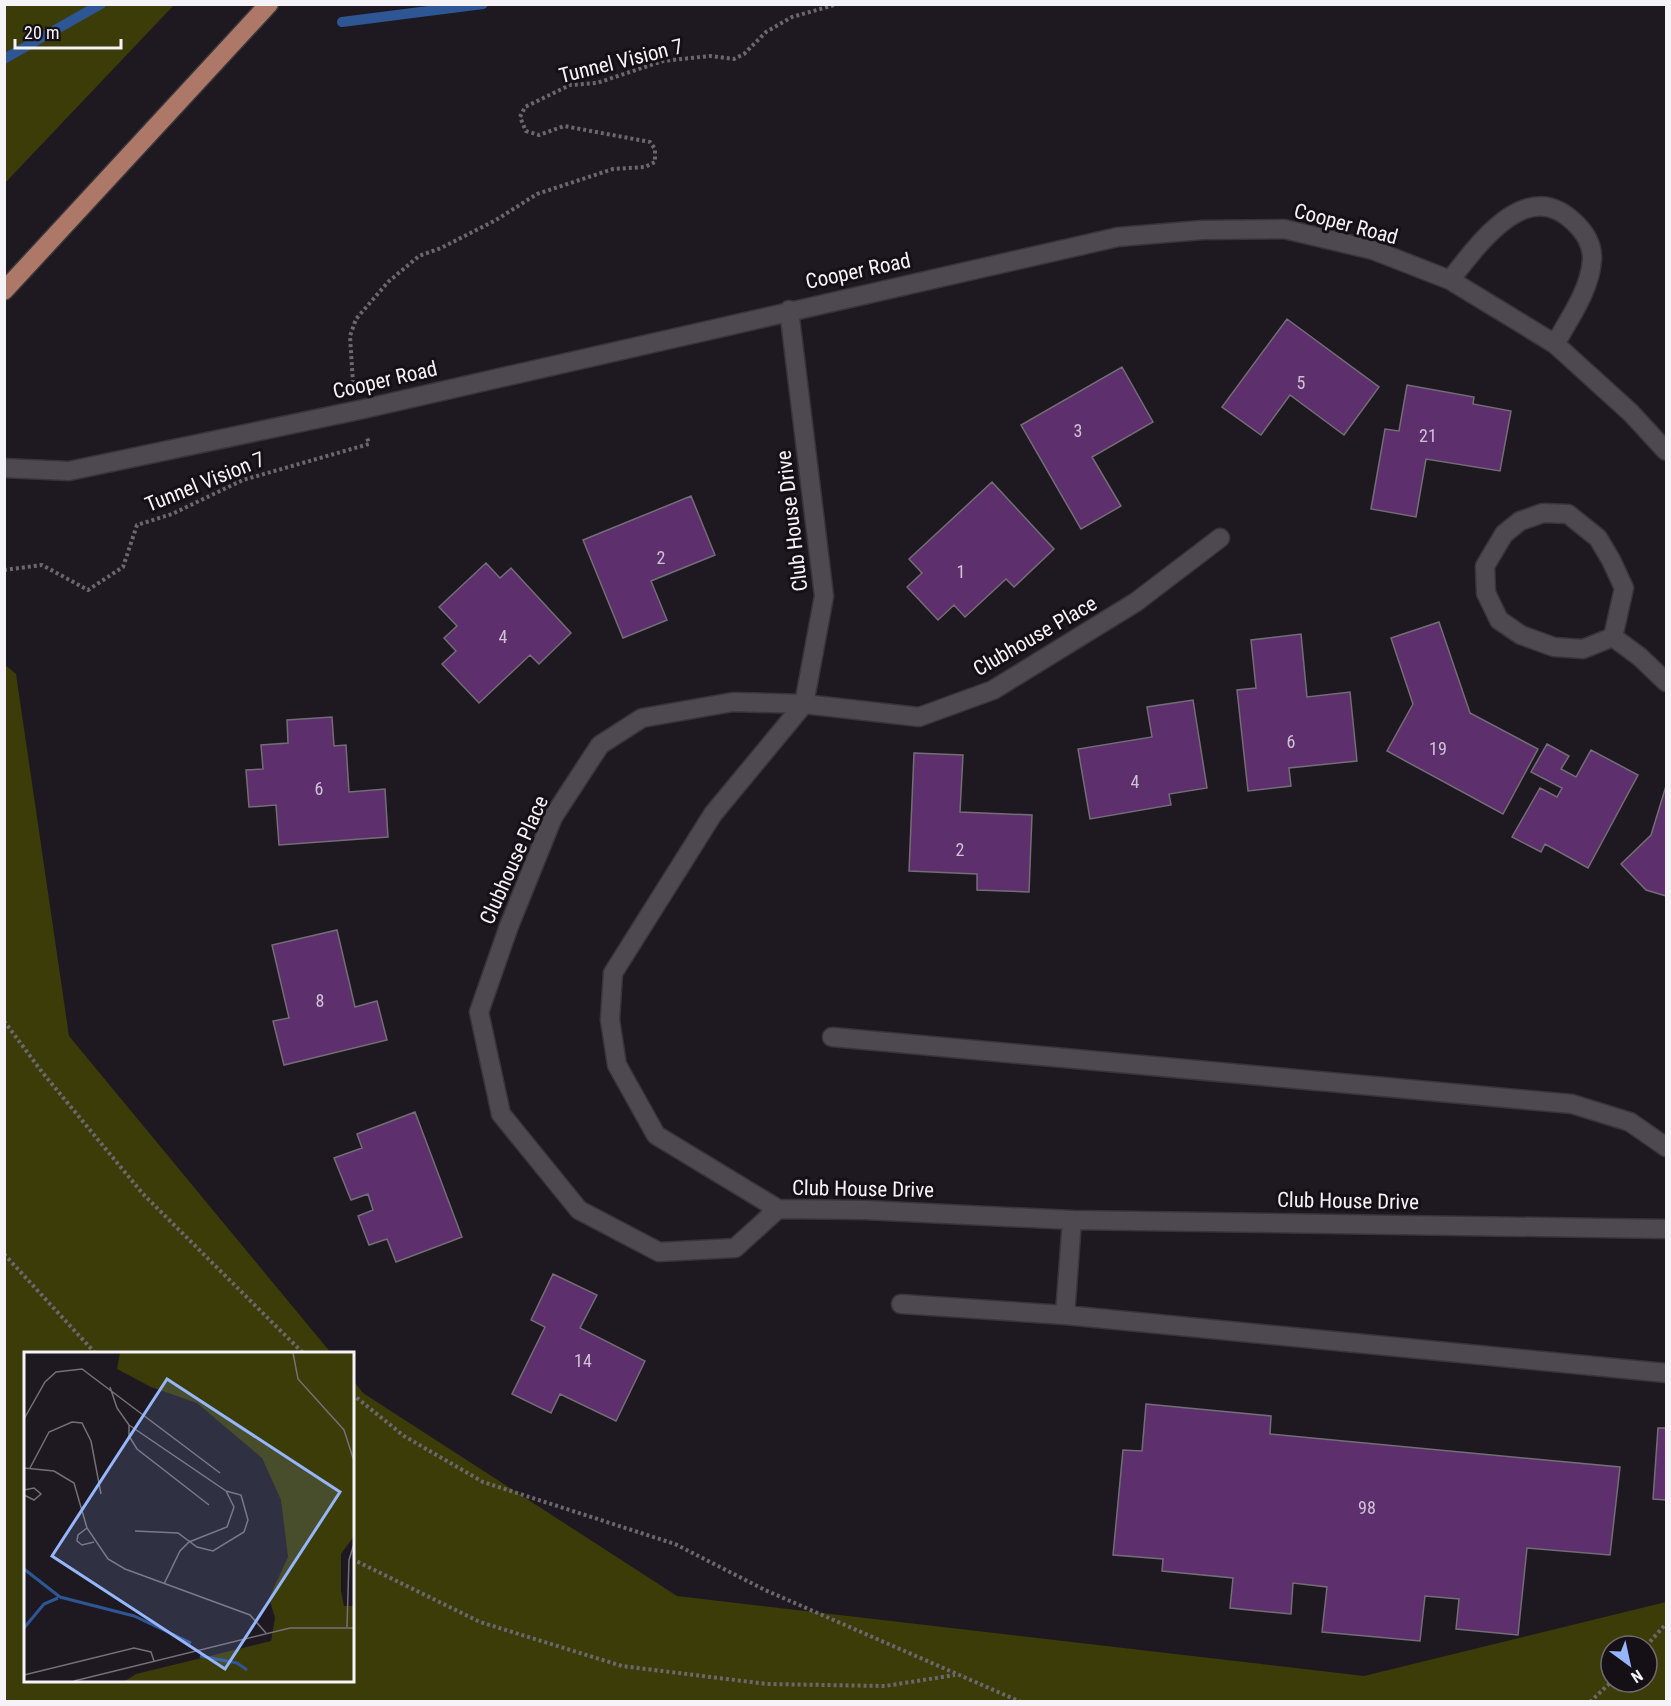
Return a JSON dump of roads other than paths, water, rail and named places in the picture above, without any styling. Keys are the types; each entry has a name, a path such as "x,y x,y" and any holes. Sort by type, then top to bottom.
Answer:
{"main road":[{"path":"4,291 269,4"}],"street":[{"path":"1450,280 1491,228 1517,212 1539,205 1568,216 1586,233 1592,258 1588,282 1555,344"},
{"name":"Cooper Road","path":"4,468 69,471 359,410 789,310 1118,237 1202,230 1284,229 1372,250 1450,280 1555,344 1631,413 1666,451"},
{"name":"Club House Drive","path":"789,310 824,596 804,704 713,814 613,973 610,1020 617,1065 657,1135 778,1209 865,1210 1072,1220 1666,1229"},
{"path":"1544,513 1568,513 1598,538 1624,588 1613,637 1583,649 1554,647 1521,635 1499,620 1486,593 1485,566 1504,534 1520,521 1544,513"},
{"name":"Clubhouse Place","path":"778,1209 735,1248 659,1252 579,1210 501,1114 479,1012 508,926 553,817 600,745 642,718 733,702 804,704 919,717 993,690 1136,602 1220,538"},
{"path":"1613,637 1640,657 1666,682"},
{"path":"832,1037 1572,1104 1630,1122 1666,1147"},
{"path":"1065,1315 1072,1220"},
{"path":"901,1304 1065,1315 1666,1373"}],"waterway":[{"path":"4,59 101,4"},
{"path":"342,22 483,4"}]}
